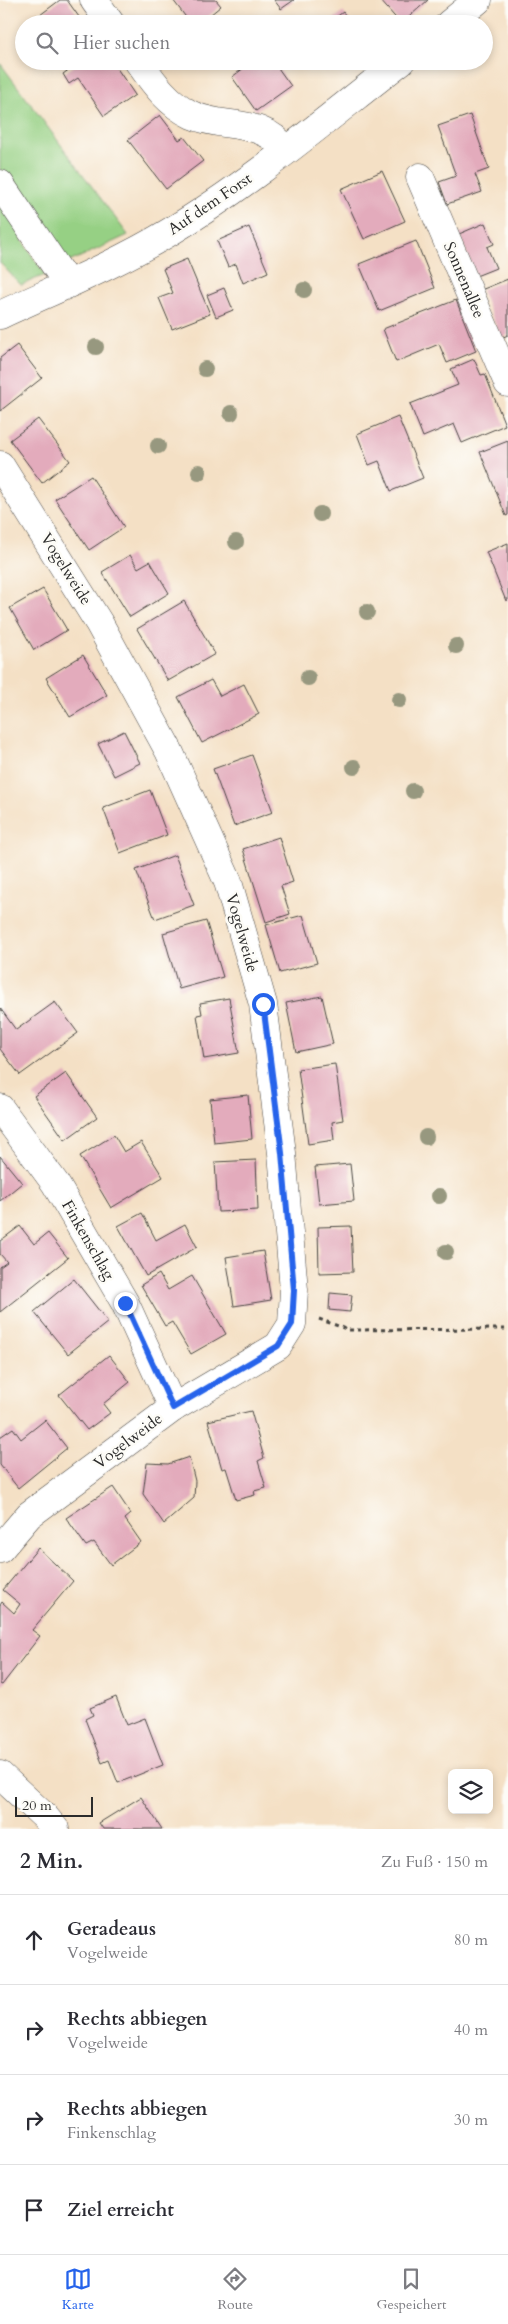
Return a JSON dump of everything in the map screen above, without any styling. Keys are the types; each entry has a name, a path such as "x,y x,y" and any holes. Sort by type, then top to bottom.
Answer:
{"street":[{"path":"94,0 105,15"},
{"path":"460,15 478,0"},
{"path":"145,70 159,90 190,114 208,121 252,127 265,131 278,140 286,150"},
{"name":"Auf dem Forst","path":"0,315 138,250 168,233 232,191 389,70"},
{"name":"Sonnenallee","path":"420,177 508,383"},
{"path":"0,184 68,283"},
{"name":"Vogelweide","path":"0,465 99,623 169,751 228,882 263,1004 282,1153 294,1290 292,1324 278,1346 173,1408 29,1515 0,1549"},
{"name":"Finkenschlag","path":"0,1108 55,1183 125,1303 173,1408"},
{"path":"0,1775 45,1817 55,1829"}],"path":[{"path":"292,1310 349,1330 508,1329"}],"green space":[{"path":"0,63 128,235 67,263 0,169"},
{"path":"0,198 25,245 45,275 21,285 0,263"}],"building":[{"path":"60,0 67,0 78,15 40,15"},
{"path":"173,0 216,0 221,6 210,15 184,15"},
{"path":"274,0 294,0 281,9"},
{"path":"380,0 428,0 411,15 393,15"},
{"path":"69,70 118,70 135,95 104,116 78,78 69,84 63,74"},
{"path":"241,70 279,70 291,86 256,111 232,77"},
{"path":"160,115 179,140 184,137 203,161 166,189 128,140"},
{"path":"470,115 489,169 475,174 482,192 447,204 439,182 456,176 438,126"},
{"path":"382,171 405,221 364,239 341,189"},
{"path":"485,223 494,244 487,247 496,268 476,276 459,234"},
{"path":"249,227 268,272 243,283 236,264 228,267 217,241"},
{"path":"416,241 435,288 379,311 359,264"},
{"path":"187,259 210,314 172,329 159,298 173,293 163,269"},
{"path":"508,279 508,335 501,338 481,290"},
{"path":"224,288 233,310 216,317 207,295"},
{"path":"456,300 476,351 447,363 439,344 396,362 383,329"},
{"path":"17,345 42,378 0,411 0,358"},
{"path":"474,359 481,375 485,374 505,425 462,443 454,424 423,437 410,404 458,385 451,369"},
{"path":"398,417 423,478 391,491 379,461 369,465 357,434"},
{"path":"38,419 70,461 42,483 10,440"},
{"path":"508,441 508,515 506,516 480,452"},
{"path":"91,476 124,527 89,550 55,499"},
{"path":"508,543 508,600 506,601 486,552"},
{"path":"130,555 138,568 150,561 169,593 130,617 102,572"},
{"path":"43,589 67,630 34,650 10,608"},
{"path":"184,601 215,654 168,681 137,629"},
{"path":"83,655 107,695 70,717 46,678"},
{"path":"211,680 220,696 244,684 259,714 202,743 178,697"},
{"path":"124,731 140,763 114,776 98,744"},
{"path":"252,755 273,812 234,826 213,769"},
{"path":"150,790 167,835 120,853 103,808"},
{"path":"279,837 293,882 281,886 290,914 266,922 243,849"},
{"path":"175,855 194,905 155,919 136,870"},
{"path":"303,915 317,963 280,973 266,925"},
{"path":"206,921 223,977 179,989 163,933"},
{"path":"322,996 333,1044 296,1052 286,1003"},
{"path":"229,998 239,1053 204,1059 197,1015 202,1014 200,1003"},
{"path":"55,1002 78,1033 20,1075 0,1049 0,1008 16,1030"},
{"path":"335,1064 343,1120 332,1122 334,1140 308,1144 298,1069"},
{"path":"66,1073 97,1117 65,1140 34,1096"},
{"path":"248,1095 252,1139 214,1143 210,1099"},
{"path":"114,1135 124,1152 141,1142 163,1177 111,1208 80,1156"},
{"path":"0,1156 22,1183 0,1201"},
{"path":"256,1160 258,1210 218,1212 215,1162"},
{"path":"350,1164 354,1201 319,1204 315,1167"},
{"path":"142,1213 156,1240 185,1224 197,1247 146,1276 118,1226"},
{"path":"20,1226 34,1244 48,1233 68,1258 0,1312 0,1267 7,1262 0,1254 0,1241"},
{"path":"351,1226 353,1272 319,1273 318,1227"},
{"path":"263,1251 271,1300 234,1306 226,1257"},
{"path":"159,1274 168,1290 192,1276 226,1334 191,1354 172,1322 165,1326 141,1285"},
{"path":"74,1279 108,1322 68,1354 34,1312"},
{"path":"330,1293 352,1295 350,1312 329,1310"},
{"path":"109,1355 130,1382 103,1404 110,1413 87,1430 59,1395"},
{"path":"251,1411 264,1458 258,1461 266,1488 254,1491 255,1495 236,1500 226,1468 222,1469 208,1421"},
{"path":"45,1420 67,1448 18,1488 0,1465 0,1437 13,1428 21,1439"},
{"path":"189,1457 195,1481 194,1498 164,1524 143,1494 147,1463 168,1464"},
{"path":"113,1487 131,1514 125,1519 141,1542 111,1565 94,1542 86,1546 66,1518"},
{"path":"38,1548 73,1581 32,1630 40,1636 2,1685 0,1684 0,1605 2,1602 14,1613 20,1604 3,1590"},
{"path":"116,1697 127,1725 145,1718 163,1765 118,1783 109,1760 102,1763 85,1719 93,1715 90,1708"},
{"path":"141,1797 162,1829 103,1829 99,1823"}],"route":[{"path":"125,1303 173,1408 278,1346 292,1324 294,1290 282,1153 263,1004"}]}
